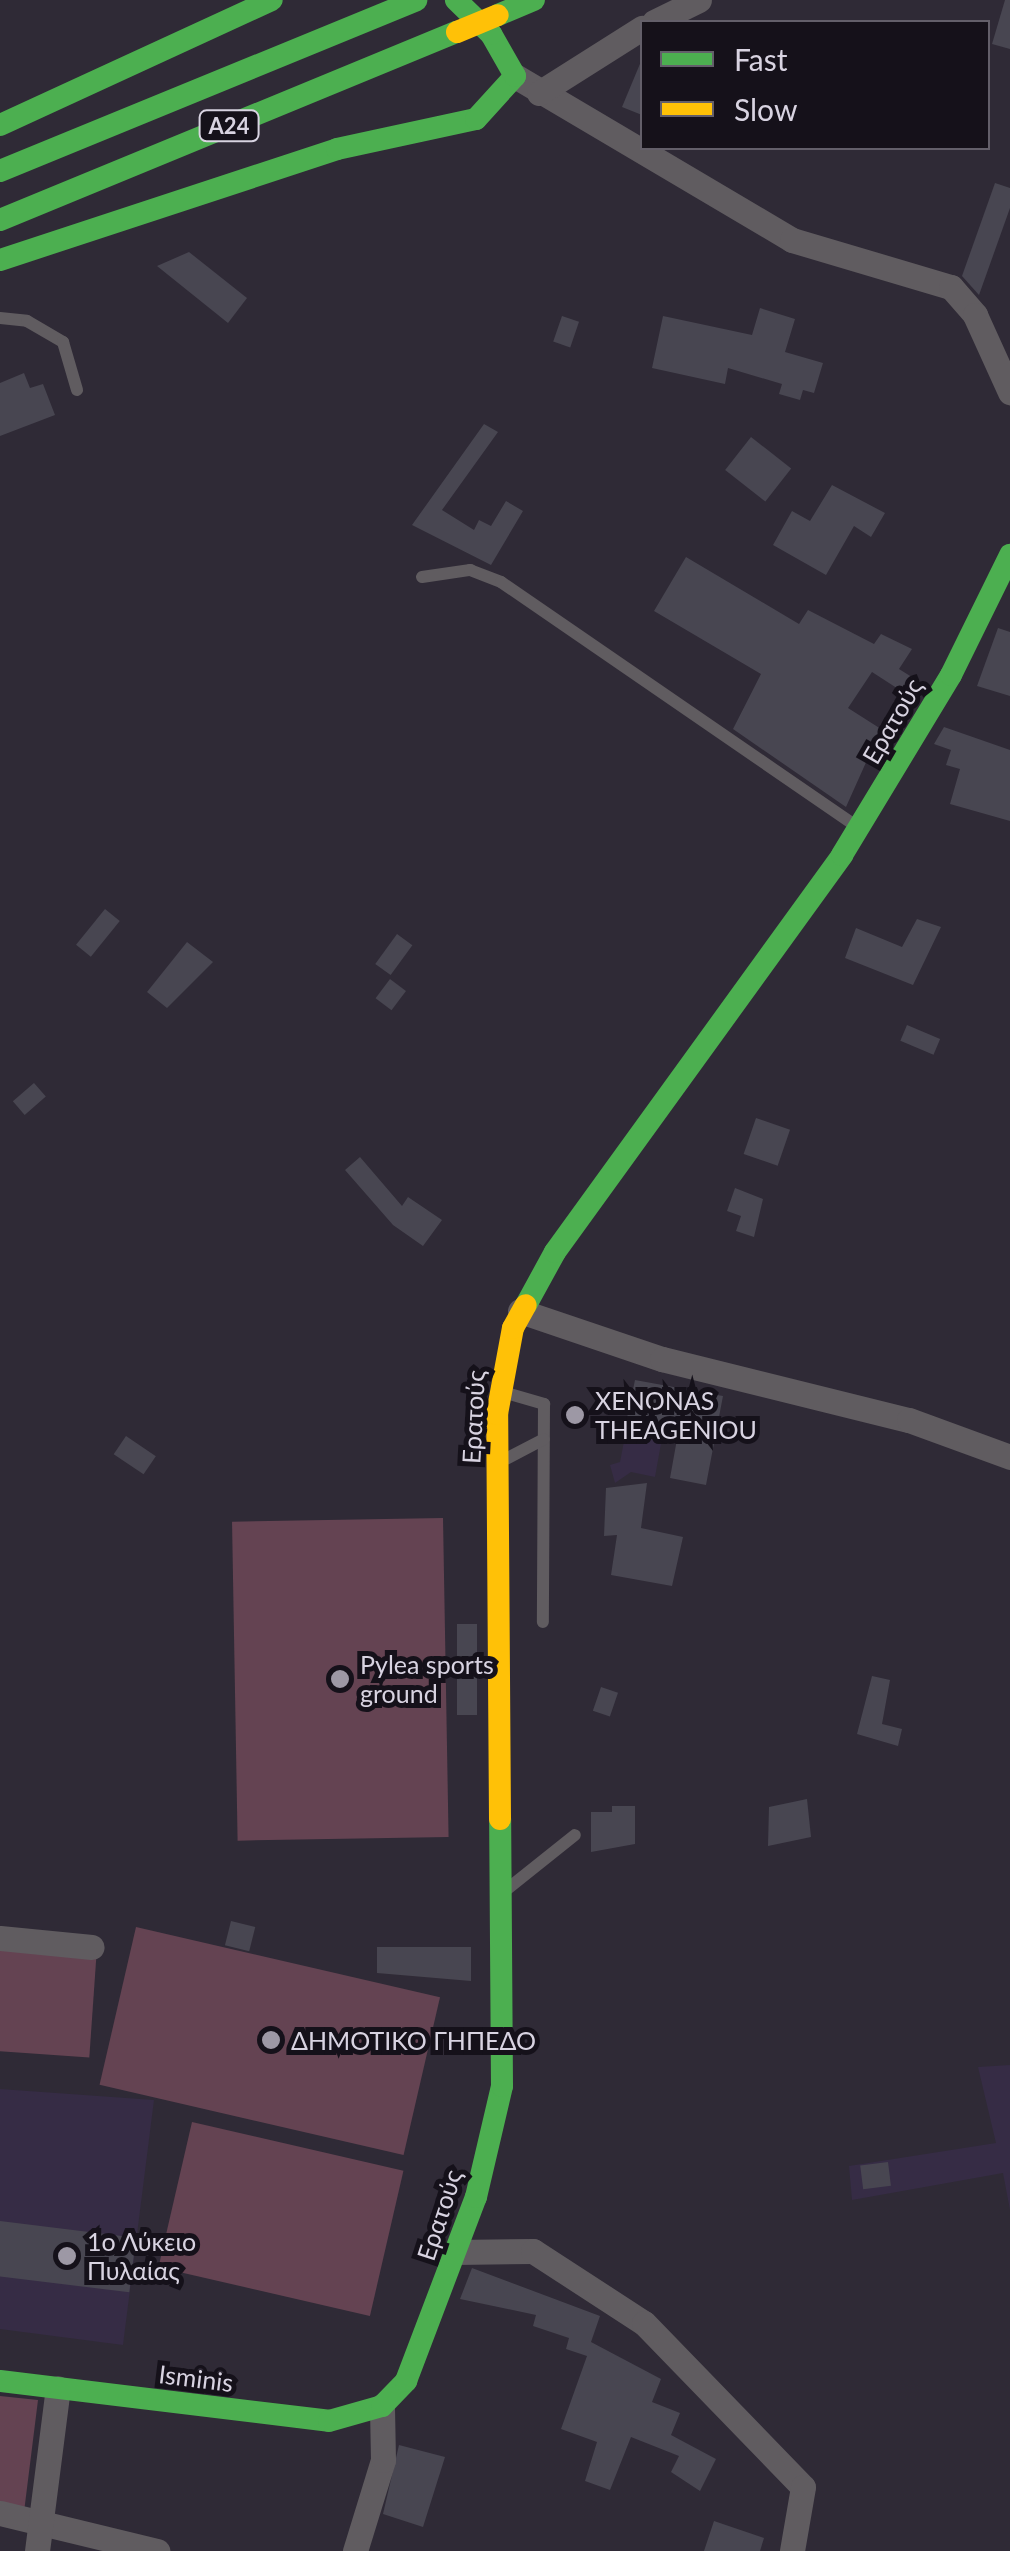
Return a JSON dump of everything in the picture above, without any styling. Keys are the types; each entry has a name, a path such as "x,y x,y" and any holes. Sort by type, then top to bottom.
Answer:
{"main road":[{"path":"0,125 272,0"},
{"name":"Α24","path":"0,171 416,0"},
{"path":"0,260 337,150 458,126 476,118 515,76 491,34 456,0"},
{"name":"Α24","path":"0,220 534,0"},
{"name":"Ερατούς","path":"382,2406 414,2365 456,2252 502,2086 504,1892 498,1392 520,1310 860,828 979,624 1010,555"},
{"name":"Isminis","path":"0,2381 329,2422 382,2406"}],"street":[{"path":"658,20 699,0"},
{"path":"539,93 640,29"},
{"path":"515,76 792,240 951,287 975,315 1010,392"},
{"path":"520,1310 662,1359 909,1420 1010,1457"},
{"path":"0,1938 92,1946"},
{"path":"456,2252 534,2251 644,2323 803,2488 792,2551"},
{"path":"37,2551 58,2388"},
{"path":"355,2551 386,2446 382,2406"},
{"path":"0,2513 157,2551"}],"lane":[{"path":"0,318 27,321 63,342 77,390"},
{"path":"422,577 470,570 501,582 860,828"},
{"path":"498,1392 543,1400 542,1622"},
{"path":"498,1464 544,1439"},
{"path":"504,1892 575,1835"}],"shaded area":[{"path":"626,1431 662,1438 655,1477 631,1472 615,1483 610,1465 620,1462"},
{"name":"Pylea sports ground","path":"443,1518 449,1837 238,1841 232,1522"},
{"name":"ΔΗΜΟΤΙΚΟ ΓΗΠΕΔΟ","path":"136,1927 440,1997 404,2155 100,2085"},
{"path":"0,1944 97,1951 89,2058 0,2051"},
{"path":"1010,2065 1010,2210 1003,2173 852,2200 849,2166 996,2143 978,2067"},
{"path":"0,2089 154,2100 123,2345 0,2329"},
{"path":"192,2122 403,2171 370,2316 158,2267"},
{"path":"0,2396 38,2400 24,2512 0,2506"}],"building":[{"path":"1005,0 1010,0 1010,49 992,44"},
{"path":"640,64 640,114 622,107"},
{"path":"995,183 1010,188 1010,208 979,295 962,276"},
{"path":"189,252 247,298 228,323 157,266"},
{"path":"760,308 795,319 785,352 823,363 814,393 803,390 800,400 779,394 782,384 728,368 725,384 652,368 663,316 752,335"},
{"path":"562,316 579,322 570,347 553,342"},
{"path":"24,373 30,388 43,384 55,415 0,436 0,383"},
{"path":"484,424 498,432 442,510 474,530 479,520 491,526 506,501 523,511 491,565 412,525"},
{"path":"751,437 791,468 765,501 725,470"},
{"path":"832,485 885,513 871,537 854,526 826,575 773,545 792,511 810,521"},
{"path":"686,557 799,624 808,610 874,644 881,634 912,649 899,669 915,679 906,694 872,672 848,708 881,729 846,807 733,729 761,674 654,611"},
{"path":"998,628 1010,632 1010,696 977,686"},
{"path":"944,727 1010,750 1010,821 950,804 960,769 946,765 951,750 934,744"},
{"path":"105,909 120,921 91,957 76,945"},
{"path":"917,919 941,927 913,985 845,958 856,928 902,947"},
{"path":"397,934 412,945 391,975 375,964"},
{"path":"187,942 213,962 167,1008 147,992"},
{"path":"390,979 406,991 392,1010 376,998"},
{"path":"907,1025 940,1039 933,1055 900,1041"},
{"path":"34,1083 46,1097 25,1115 13,1101"},
{"path":"756,1118 790,1130 778,1166 744,1154"},
{"path":"360,1157 402,1206 408,1197 442,1220 423,1246 393,1225 345,1170"},
{"path":"735,1188 763,1199 754,1237 736,1231 741,1216 727,1211"},
{"path":"635,1380 723,1396 706,1485 670,1478 679,1428 627,1418"},
{"path":"126,1436 156,1456 144,1474 114,1454"},
{"path":"647,1483 641,1528 683,1537 672,1586 611,1575 617,1535 604,1536 606,1488"},
{"path":"457,1624 477,1624 477,1715 457,1715"},
{"path":"872,1676 890,1680 882,1724 902,1729 898,1746 857,1734"},
{"path":"601,1687 618,1693 610,1716 593,1711"},
{"path":"807,1799 811,1837 768,1846 769,1807"},
{"path":"612,1806 635,1806 635,1844 591,1852 591,1812 612,1812"},
{"path":"231,1921 255,1927 249,1951 225,1945"},
{"path":"377,1947 471,1947 471,1981 377,1973"},
{"path":"888,2162 891,2186 863,2189 860,2165"},
{"name":"1ο Λύκειο Πυλαίας","path":"0,2221 136,2238 129,2292 0,2276"},
{"path":"472,2268 600,2316 591,2342 661,2379 652,2402 680,2413 671,2435 716,2459 700,2491 671,2472 679,2456 631,2437 610,2490 585,2481 597,2442 561,2429 587,2356 566,2349 569,2338 533,2326 536,2315 460,2299"},
{"path":"399,2445 445,2457 423,2527 383,2514"},
{"path":"714,2521 764,2538 760,2551 704,2551"}],"traffic: fast":[{"path":"0,125 272,0"},
{"path":"0,171 416,0"},
{"path":"0,260 337,149 476,119 515,76 491,34 456,0"},
{"path":"498,15 534,0"},
{"path":"0,220 457,32"},
{"path":"526,1305 555,1252 842,855 951,675 1010,555"},
{"path":"0,2381 329,2421 382,2406 406,2381 476,2197 502,2086 500,1819"}],"traffic: slow":[{"path":"457,32 498,15"},
{"path":"500,1819 497,1414 513,1328 526,1305"}],"place":[{"name":"XENONAS THEAGENIOU","path":"575,1415"},
{"name":"Pylea sports ground","path":"340,1679"},
{"name":"ΔΗΜΟΤΙΚΟ ΓΗΠΕΔΟ","path":"271,2040"},
{"name":"1ο Λύκειο Πυλαίας","path":"67,2256"}]}
